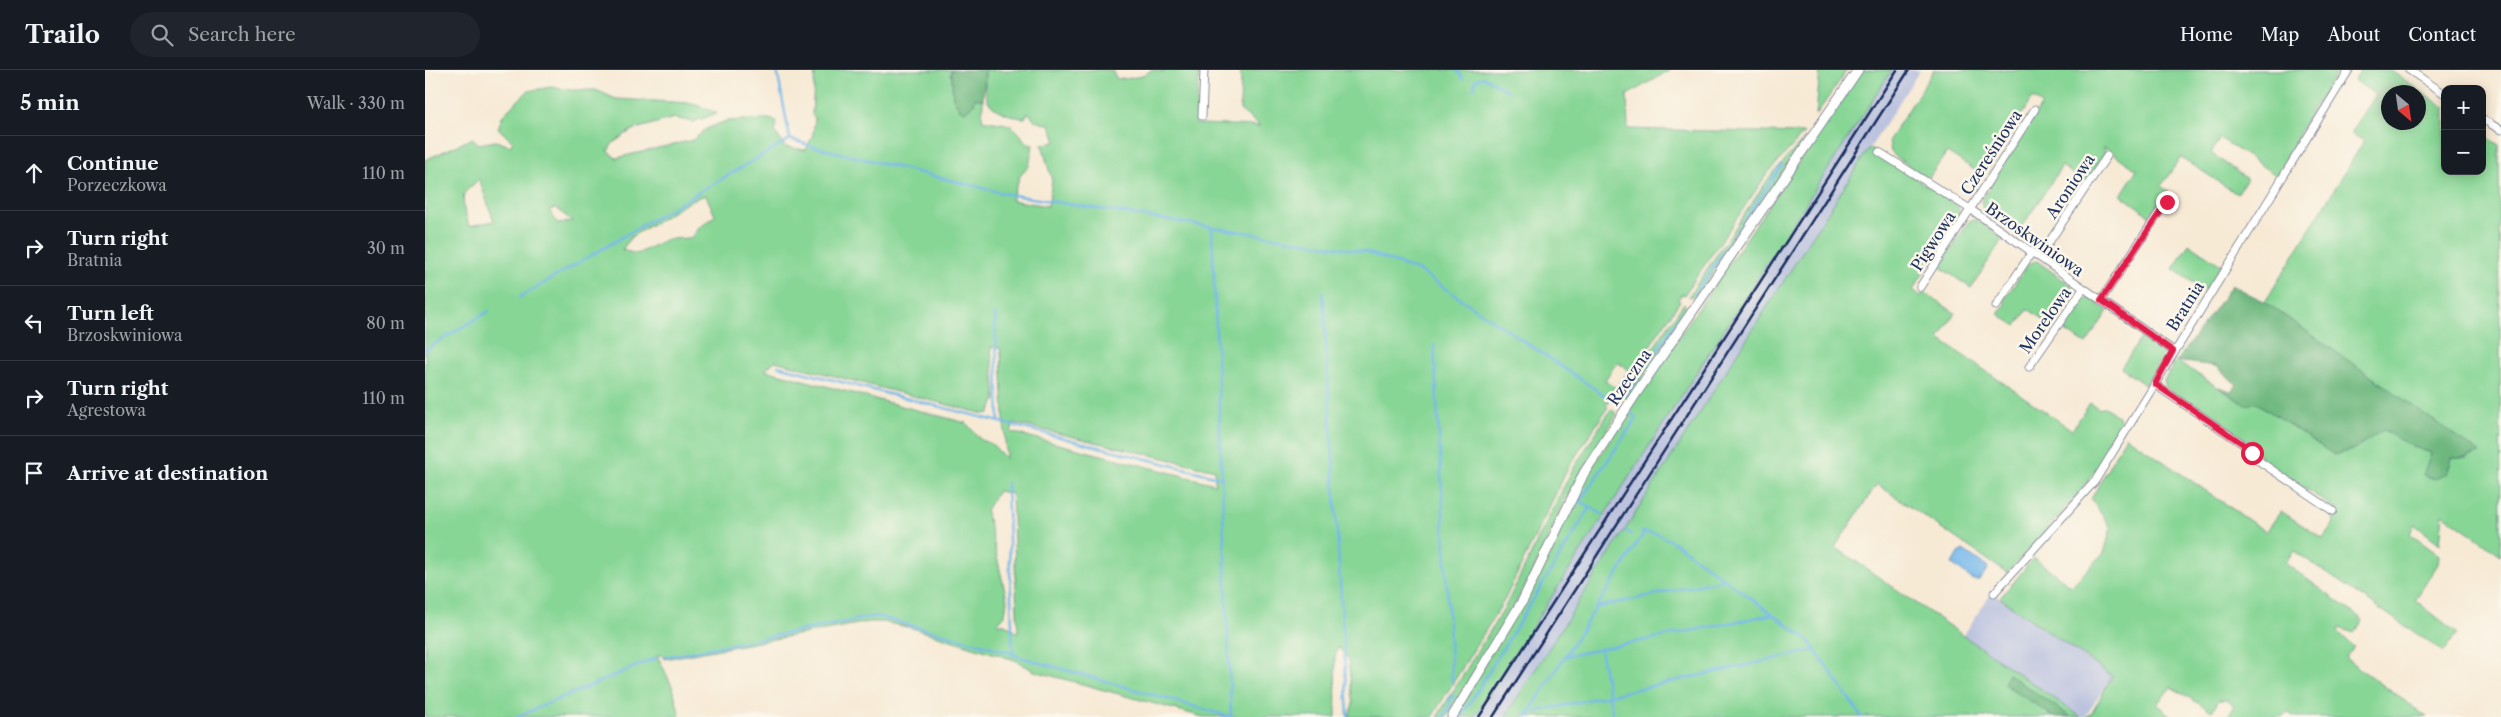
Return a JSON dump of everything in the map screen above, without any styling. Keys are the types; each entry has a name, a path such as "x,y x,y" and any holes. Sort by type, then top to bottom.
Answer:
{"street":[{"path":"1202,116 1204,70"},
{"name":"Rzeczna","path":"1452,717 1523,600 1584,474 1637,392 1858,70"},
{"name":"Bratnia","path":"1994,593 2095,481 2155,384 2173,351 2349,70"},
{"path":"2409,70 2441,91"},
{"name":"Czereśniowa","path":"1970,209 2035,109"},
{"path":"2486,121 2501,130"},
{"name":"Brzoskwiniowa","path":"1879,152 1970,209 2173,351"},
{"name":"Aroniowa","path":"2039,257 2107,156"},
{"path":"2101,300 2167,202"},
{"name":"Pigwowa","path":"1920,287 1970,209"},
{"path":"1996,306 2032,252"},
{"name":"Morelowa","path":"2029,367 2083,289"},
{"path":"2155,384 2243,444 2259,461 2333,511"}],"shaded area":[{"path":"1892,70 1920,70 1505,717 1474,717"},
{"path":"1992,592 2112,676 2085,717 2081,717 1963,636"}],"green space":[{"path":"815,70 951,70 950,75 974,98 983,100 982,120 1008,125 1017,130 1026,143 1033,145 1029,166 1020,176 1011,200 1048,206 1052,181 1042,144 1056,142 1050,124 1037,121 1028,112 1025,118 1021,118 994,108 987,98 985,91 985,70 1112,70 1117,79 1127,79 1152,70 1164,72 1163,70 1199,70 1196,124 1260,126 1240,110 1241,70 1670,70 1627,95 1628,129 1804,133 1767,174 1684,295 1682,294 1678,299 1680,301 1628,378 1624,377 1629,370 1617,362 1605,380 1616,388 1620,382 1622,386 1606,405 1608,407 1568,468 1505,599 1432,717 1349,717 1353,703 1348,658 1338,647 1335,658 1336,717 1203,717 1034,671 1015,660 912,628 882,622 869,622 664,659 662,655 657,655 673,688 680,717 425,717 425,160 473,138 478,144 496,141 510,146 513,142 498,128 503,115 528,91 551,87 570,90 596,90 616,99 691,103 717,113 693,122 674,118 632,130 613,143 608,151 616,158 693,140 706,129 726,121 769,119 777,121 775,132 785,147 806,150 813,134 815,118 812,114","holes":["479,179 494,221 469,226 463,206 464,193","706,195 715,216 699,228 692,238 667,239 637,254 622,250 631,237 692,200","556,208 572,221 558,224 549,210","991,347 1000,348 1001,354 1006,459 992,444 981,440 966,423 765,370 775,361 984,414 989,413 996,399","1014,423 1215,470 1215,484 1011,432","998,491 1012,494 1018,633 1005,624 997,624 1005,615 1007,600 986,510"]},
{"path":"951,70 985,70 983,100 975,98 974,104 965,112 960,110 953,98"},
{"path":"1820,70 1847,70 1816,115"},
{"path":"1862,70 1892,70 1474,717 1456,717 1589,472 1645,386"},
{"path":"1934,70 2339,70 2310,113 2277,176 2220,138 2211,153 2247,179 2237,194 2181,157 2161,186 2168,191 2150,216 2121,195 2137,170 2104,147 2105,154 2085,183 2062,166 2017,234 1983,210 1981,201 2042,104 2032,98 1984,176 1947,152 1928,179 1891,152 1889,140"},
{"path":"2361,70 2390,70 2412,85 2381,85 2381,130 2426,130 2426,95 2441,105 2441,175 2486,175 2486,137 2499,145 2501,555 2443,514 2440,544 2414,524 2410,534 2439,555 2438,564 2415,600 2457,633 2444,652 2294,551 2285,563 2363,620 2354,633 2339,628 2338,632 2354,647 2345,658 2427,717 2295,717 2287,712 2282,717 2228,717 2234,707 2227,700 2219,700 2212,711 2171,687 2157,704 2173,717 2086,717 2092,713 2112,676 2000,598 2034,558 2071,586 2104,553 2111,528 2091,499 2126,436 2266,532 2281,511 2323,539 2334,523 2333,515 2336,509 2261,459 2253,440 2246,441 2166,388 2164,380 2177,361 2244,404 2257,403 2334,455 2352,450 2383,430 2411,446 2431,453 2447,474 2452,458 2466,458 2479,453 2265,302 2364,141 2351,133 2376,95 2354,80"},
{"path":"1806,137 1698,295 1688,297 1771,175"},
{"path":"1869,148 1958,206 1960,215 1913,290 1921,296 1924,292 1955,313 1939,339 2072,430 2090,403 2100,409 2105,407 2119,417 2122,429 2084,487 2007,573 1877,484 1835,547 2081,717 2071,717 2008,674 2052,717 1505,717"},
{"path":"1976,220 2003,238 1971,288 1940,267 1969,221"},
{"path":"2189,244 2221,265 2205,291 2173,269"},
{"path":"2037,261 2072,286 2073,293 2051,325 2028,309 2016,326 1998,314 2005,305 2004,300 2029,263"},
{"path":"2232,285 2265,302 2480,453 2466,458 2452,458 2447,474 2435,479 2423,475 2431,453 2411,446 2383,430 2352,450 2334,455 2257,403 2245,405 2219,387 2231,391 2237,385 2216,366 2177,361"},
{"path":"2090,298 2108,311 2086,344 2062,329 2082,300"},
{"path":"1684,303 1687,311 1628,399 1621,395"},
{"path":"2143,335 2162,348 2163,357 2145,385 2121,368"},
{"path":"1611,409 1617,414 1565,500 1532,573 1508,616 1447,717 1437,717 1506,605 1571,472"},
{"path":"2008,674 2071,717 2052,717 2004,684"}],"water":[{"path":"1963,550 1987,566 1988,569 1979,580 1973,580 1952,564 1958,553"}],"waterway":[{"path":"777,70 790,139 811,146 1007,194 1366,252 1419,271 1610,399"},
{"path":"1457,70 1463,79"},
{"path":"1477,79 1484,77 1508,91"},
{"path":"1474,88 1476,79"},
{"path":"520,297 790,139"},
{"path":"1695,294 1782,165"},
{"path":"1212,228 1231,716"},
{"path":"1323,292 1348,717"},
{"path":"425,350 489,311"},
{"path":"1626,396 1683,312"},
{"path":"995,314 999,422"},
{"path":"1434,345 1452,681"},
{"path":"778,366 1222,478"},
{"path":"1461,717 1590,507 1580,501 1636,419 1632,413"},
{"path":"1007,483 1013,655"},
{"path":"1590,507 1602,514"},
{"path":"1626,531 1631,534"},
{"path":"1641,532 1658,534 1675,543 1808,640 1862,717"},
{"path":"1526,717 1644,533"},
{"path":"1598,607 1726,579"},
{"path":"1567,656 1773,614"},
{"path":"665,657 876,616 1006,651 1013,655 1231,717"},
{"path":"1600,649 1613,717"},
{"path":"1530,717 1529,713 1815,650"},
{"path":"516,717 656,658"},
{"path":"1443,717 1450,705 1451,697 1454,696"}],"railway":[{"path":"1479,717 1897,70"},
{"path":"1493,717 1909,70"}],"route":[{"path":"2167,202 2101,300 2173,351 2155,384 2243,444 2252,453"}]}
